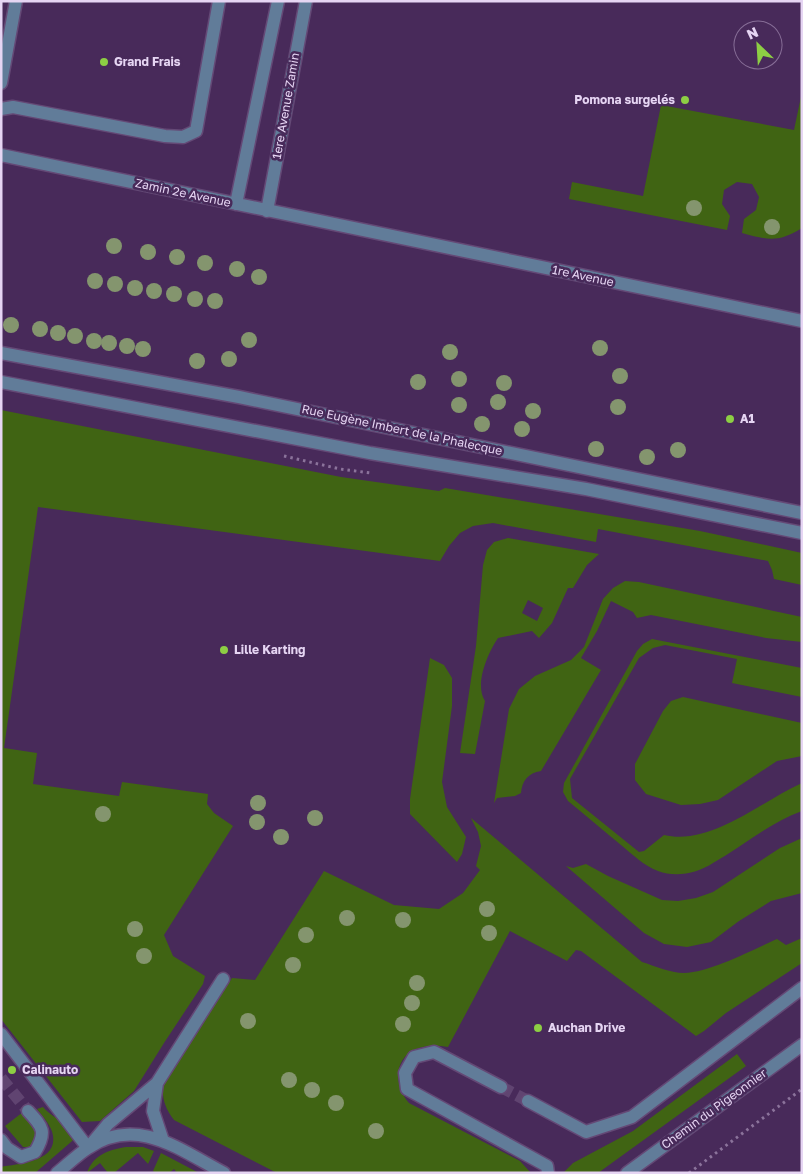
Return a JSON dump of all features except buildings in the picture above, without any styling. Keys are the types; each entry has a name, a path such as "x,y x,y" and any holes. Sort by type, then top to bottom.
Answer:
{"street":[{"path":"1,83 16,1"},
{"path":"1,109 14,107 165,136 183,137 196,131 218,1"},
{"path":"236,204 278,1"},
{"name":"1ere Avenue Zamin","path":"267,211 306,1"},
{"name":"Zamin 2e Avenue","path":"1,155 364,231"},
{"name":"1re Avenue","path":"364,231 802,321"},
{"name":"Rue Eugène Imbert de la Phalecque","path":"1,353 239,397 802,512"},
{"name":"Rue Eugène Imbert de la Phalecque","path":"1,382 370,453 586,488 802,533"},
{"path":"88,1148 108,1124 157,1083 223,979"},
{"path":"528,1101 586,1132 632,1117 802,988"},
{"path":"1,1034 88,1148"},
{"name":"Chemin du Pigeonnier","path":"627,1173 802,1045"},
{"path":"501,1086 434,1052 414,1057 405,1073 407,1089 548,1169"},
{"path":"157,1083 153,1111 163,1141"},
{"path":"1,1140 7,1148 21,1157 35,1152 43,1139 41,1125 28,1111"},
{"path":"57,1173 88,1148 102,1140 123,1134 150,1136 163,1141 224,1173"}],"path":[{"path":"689,1173 802,1089"}],"green space":[{"path":"802,92 802,228 794,233 773,239 742,233 744,219 756,210 759,197 752,184 737,182 724,190 722,204 730,216 727,230 569,199 572,182 643,196 661,105 794,130"},
{"path":"1,410 341,477 439,491 445,488 700,531 802,553 802,585 774,579 768,561 598,529 596,542 493,523 473,526 460,533 440,561 38,507 4,748 37,753 33,784 119,796 122,782 208,794 207,804 214,813 233,826 164,935 173,956 205,976 203,984 134,1091 100,1121 82,1122 1,1019"},
{"path":"508,538 599,554 587,565 573,588 568,588 552,623 539,638 532,631 498,638 490,652 482,678 482,694 485,701 475,754 460,753 476,646 483,565 487,550 494,542","holes":["528,600 543,608 537,621 522,613"]},
{"path":"625,581 639,582 802,617 802,642 766,638 651,615 637,618 633,612 611,601 597,631 581,658 601,670 541,771 526,778 521,793 515,796 497,798 494,803 509,709 519,689 535,676 571,660 584,647 603,599 613,588"},
{"path":"652,639 802,668 802,697 732,683 737,659 665,645 653,648 639,658 570,779 572,798 639,852 644,851 664,835 682,837 717,828 802,783 802,811 767,828 707,867 694,872 665,873 643,863 568,801 563,792 564,783 637,651 643,644"},
{"path":"430,658 444,665 452,678 452,706 442,782 447,807 466,837 462,854 457,862 410,814 410,799"},
{"path":"683,697 802,723 802,756 777,761 718,800 700,804 681,805 646,794 635,780 635,764 663,711 671,701"},
{"path":"471,818 642,962 673,972 695,972 731,960 777,939 786,945 802,938 802,963 726,1013 696,1036 581,951 576,950 567,961 510,931 448,1047 424,1047 408,1053 403,1059 398,1073 401,1089 409,1103 520,1161 531,1173 277,1173 174,1120 165,1103 163,1085 232,978 255,980 324,871 394,905 439,909 463,893 480,870 476,866 481,846 478,832"},
{"path":"802,838 802,893 771,901 739,921 711,942 687,947 664,944 644,933 566,866 573,868 586,864 662,900 678,901 696,898 713,892 780,848"},
{"path":"737,1054 746,1066 598,1173 563,1173 573,1163 633,1131"},
{"path":"43,1107 64,1124 73,1140 35,1173 1,1173 1,1167 35,1160 49,1151 53,1145 51,1129 37,1109"},
{"path":"23,1112 36,1128 37,1143 30,1147 23,1147 5,1126"},
{"path":"126,1147 143,1147 154,1151 148,1164 138,1153 114,1173 108,1173 100,1163 87,1173 93,1162 102,1154"},
{"path":"161,1153 199,1173 177,1173 174,1169 169,1173 155,1173 153,1171"}],"tunnel":[{"path":"1,1078 28,1111"},
{"path":"501,1087 528,1101"}],"place":[{"name":"Grand Frais","path":"104,62"},
{"name":"Pomona surgelés","path":"685,100"},
{"name":"A1","path":"730,419"},
{"name":"Lille Karting","path":"224,650"},
{"name":"Auchan Drive","path":"538,1028"},
{"name":"Calinauto","path":"12,1070"}]}
